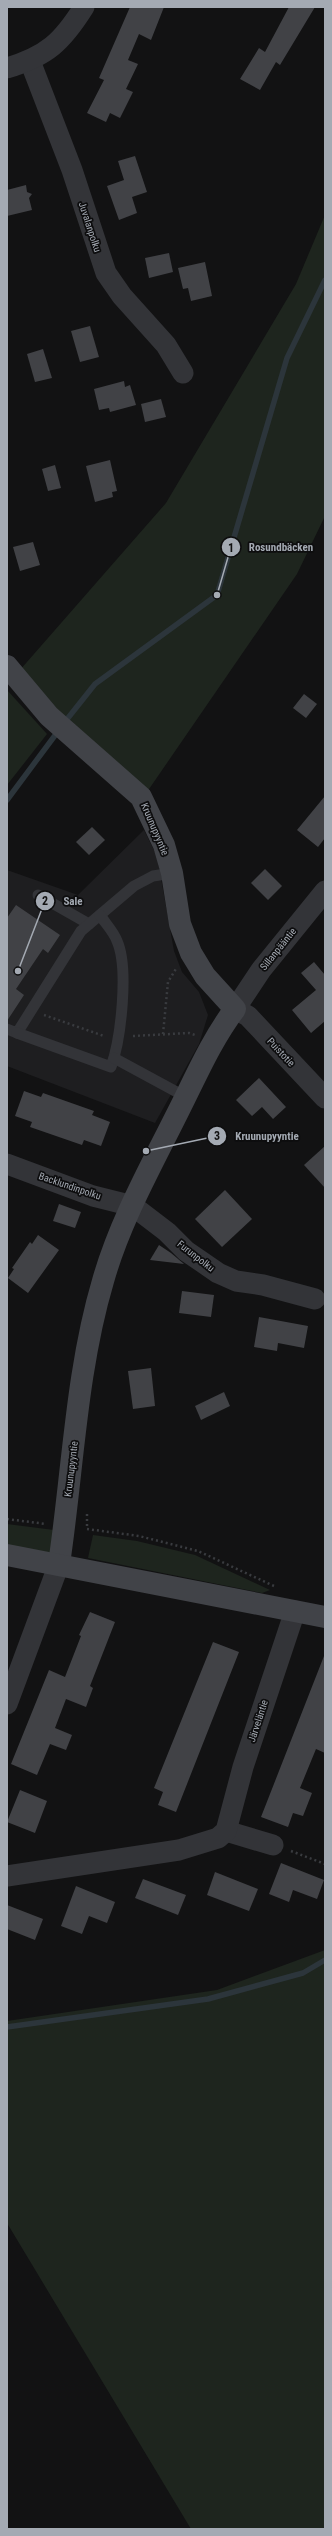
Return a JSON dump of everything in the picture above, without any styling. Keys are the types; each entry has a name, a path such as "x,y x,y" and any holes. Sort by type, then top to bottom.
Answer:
{"street":[{"path":"7,68 30,61 50,50 64,36 84,7"},
{"name":"Juvalanpolku","path":"30,61 72,170 106,273 122,296 166,346 183,373"},
{"name":"Kruunupyyntie","path":"7,666 49,716 141,797 164,846 172,873 180,924 191,953 205,976 235,1009 210,1048 133,1206 105,1273 92,1320 59,1564"},
{"name":"Sillanpääntie","path":"235,1009 261,970 325,891"},
{"name":"Puistotie","path":"235,1009 248,1016 325,1098"},
{"name":"Backlundinpolku","path":"7,1164 93,1196 133,1206"},
{"name":"Furunpolku","path":"133,1206 167,1232 186,1251 218,1273 236,1280 263,1285 315,1299"},
{"path":"7,1555 325,1617"},
{"path":"7,1704 59,1564"},
{"name":"Järveläntie","path":"226,1831 243,1767 295,1611"},
{"path":"7,1876 179,1850 218,1838 226,1831 273,1845"}],"lane":[{"path":"100,915 117,941 122,961 121,1010 114,1058 111,1067 12,1031 81,931 134,886 153,876 172,873"},
{"path":"38,895 89,924"},
{"path":"114,1058 186,1097"}],"path":[{"path":"163,1034 168,982 173,971 191,953"},
{"path":"7,1518 139,1536 198,1550 276,1587"},
{"path":"273,1845 325,1864"}],"shaded area":[{"path":"325,215 325,516 297,574 147,792 55,709 20,670 166,503 296,284"},
{"path":"7,690 47,734 7,785"},
{"path":"144,830 157,856 174,951 182,972 199,992 208,1015 199,1044 155,1123 7,1066 7,870 78,895"},
{"path":"7,1524 54,1530 51,1553 7,1545"},
{"path":"93,1535 137,1541 195,1555 270,1590 262,1593 88,1558"},
{"path":"325,1950 325,2529 191,2529 7,2223 7,2021 217,1990"}],"building":[{"path":"130,7 164,7 151,40 139,34 128,60 138,64 126,89 133,92 120,118 110,113 106,122 87,113 104,80 99,78"},
{"path":"289,7 315,7 280,65 276,62 260,90 240,79 259,48 265,52"},
{"path":"135,156 147,192 132,197 137,213 119,220 107,186 124,180 118,161"},
{"path":"26,185 27,192 32,194 29,198 32,210 7,216 7,190"},
{"path":"169,253 173,272 149,278 145,258"},
{"path":"205,262 212,296 191,301 188,288 183,289 178,268"},
{"path":"90,326 99,357 80,362 71,331"},
{"path":"43,349 52,378 35,382 27,354"},
{"path":"124,381 125,387 130,385 136,405 110,412 109,408 99,410 94,389"},
{"path":"161,399 166,417 145,422 141,404"},
{"path":"110,460 117,491 112,492 113,497 95,502 86,466"},
{"path":"55,465 61,488 48,491 42,469"},
{"path":"33,542 40,565 20,571 13,547"},
{"path":"304,694 317,704 306,718 293,708"},
{"path":"325,796 325,838 318,847 297,830"},
{"path":"92,827 105,840 89,855 76,842"},
{"path":"265,869 282,886 268,900 251,883"},
{"path":"16,905 60,935 48,953 43,949 16,989 24,995 7,1021 7,918"},
{"path":"314,962 325,975 325,1021 311,1033 292,1010 316,990 301,973"},
{"path":"259,1078 286,1107 273,1119 262,1107 252,1116 236,1100"},
{"path":"24,1091 41,1097 43,1093 94,1111 92,1115 110,1122 101,1146 84,1140 82,1145 30,1127 32,1122 15,1116"},
{"path":"325,1146 325,1188 304,1165"},
{"path":"225,1190 252,1219 222,1247 195,1219"},
{"path":"59,1204 81,1212 75,1228 53,1221"},
{"path":"38,1235 59,1250 28,1293 8,1278 14,1269 12,1268 30,1242 32,1244"},
{"path":"159,1245 171,1253 184,1264 150,1260"},
{"path":"182,1291 214,1295 211,1317 179,1313"},
{"path":"259,1317 308,1326 304,1348 278,1343 277,1351 254,1347"},
{"path":"151,1368 155,1406 133,1409 128,1371"},
{"path":"224,1392 230,1406 201,1420 195,1406"},
{"path":"90,1612 115,1622 90,1686 93,1688 86,1707 66,1699 55,1728 72,1735 66,1750 50,1744 37,1775 11,1764 49,1670 65,1677 81,1636 79,1635"},
{"path":"213,1642 239,1652 176,1812 158,1805 163,1792 154,1788"},
{"path":"324,1656 325,1753 316,1749 300,1788 312,1793 303,1816 293,1813 288,1827 261,1817"},
{"path":"20,1790 47,1801 35,1833 7,1822"},
{"path":"281,1863 324,1880 317,1899 293,1890 289,1902 269,1894"},
{"path":"215,1872 258,1889 249,1911 207,1895"},
{"path":"143,1879 186,1895 178,1915 135,1898"},
{"path":"76,1886 115,1902 107,1923 89,1916 82,1934 61,1926"},
{"path":"7,1905 43,1919 35,1940 7,1929"}],"waterway":[{"path":"64,723 95,684 217,595 287,358 325,280"},
{"path":"7,800 59,730"},
{"path":"7,2027 208,1999 303,1973 325,1960"}],"place":[{"name":"Rosundbäcken","path":"217,595"},
{"name":"Sale","path":"18,971"},
{"name":"Kruunupyyntie","path":"146,1151"}]}
